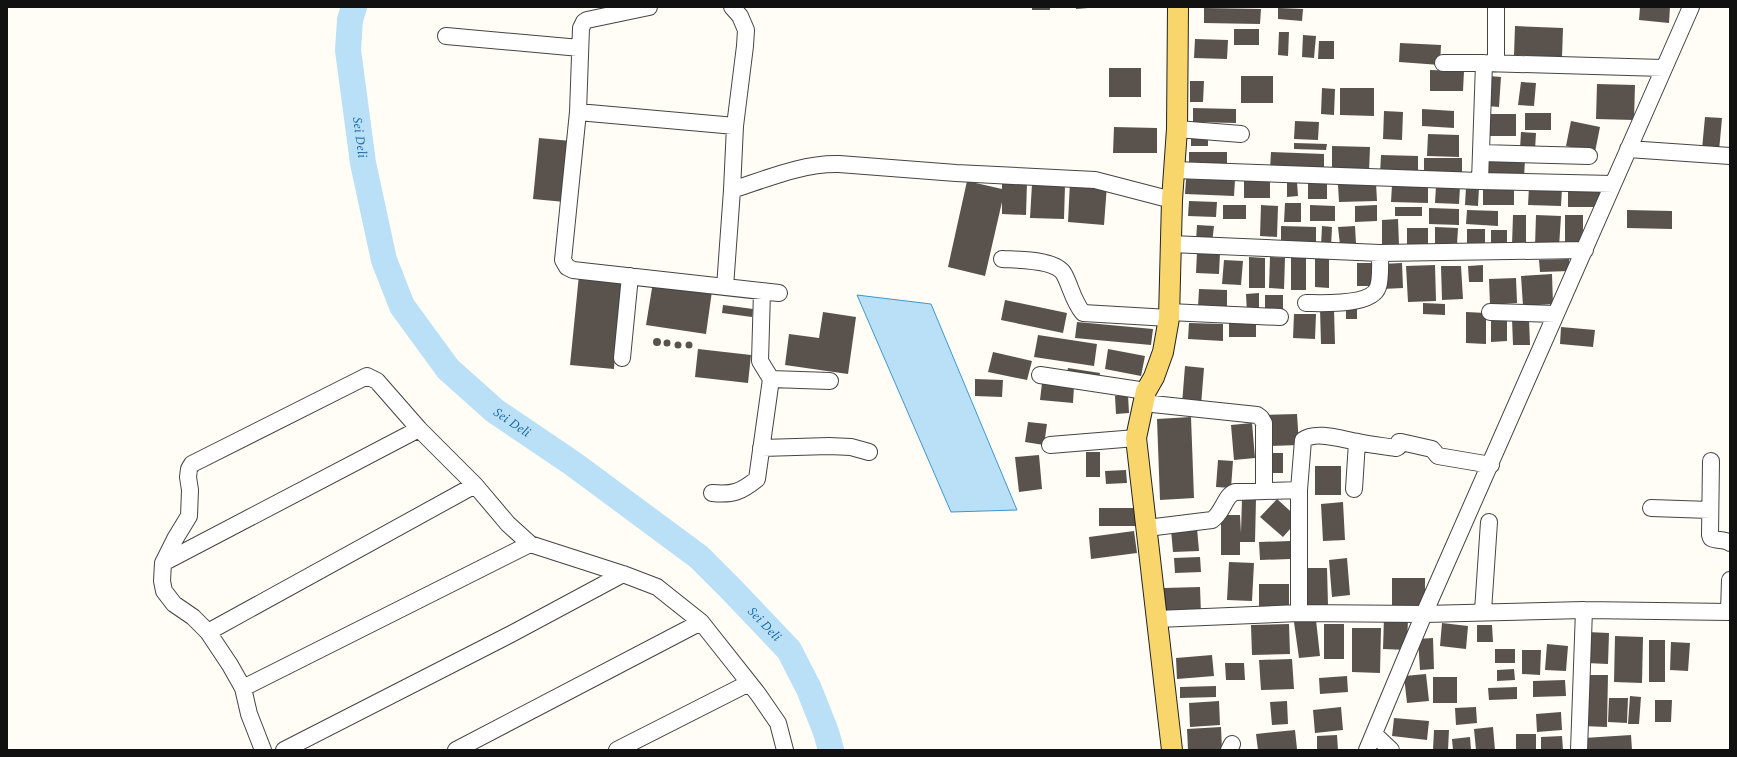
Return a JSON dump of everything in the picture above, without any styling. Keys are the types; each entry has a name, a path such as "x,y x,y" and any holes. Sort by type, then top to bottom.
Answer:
{"main road":[{"path":"1172,750 1136,438 1144,397 1154,377 1163,352 1169,315 1172,200 1177,129 1178,7"}],"street":[{"path":"649,7 584,22 581,28 578,112 563,260 564,264 573,270 779,293"},
{"path":"725,287 735,126 746,30 740,16 732,7"},
{"path":"1480,181 1481,153 1496,7"},
{"path":"1367,750 1424,614 1491,465 1555,314 1585,250 1663,68 1691,7"},
{"path":"446,36 580,48"},
{"path":"1443,63 1663,68"},
{"path":"578,112 735,126"},
{"path":"1177,129 1241,134"},
{"path":"1628,149 1730,156"},
{"path":"1481,153 1589,156"},
{"path":"732,190 806,167 824,164 839,164 956,173 1095,180 1172,200"},
{"path":"1174,170 1480,181 1613,184"},
{"path":"1171,244 1380,253 1585,250"},
{"path":"1306,303 1346,302 1367,296 1374,292 1378,287 1380,253"},
{"path":"1002,259 1052,264 1059,268 1064,273 1077,305 1083,312 1280,317"},
{"path":"622,358 630,276"},
{"path":"712,493 724,495 744,490 757,479 771,379 760,360 762,291"},
{"path":"1490,312 1555,314"},
{"path":"1040,375 1144,397 1257,415 1264,423 1264,491"},
{"path":"263,750 249,714 243,688 230,665 208,632 193,617 174,604 164,591 162,581 163,563 189,516 189,469 192,464 367,376 377,381 419,429 475,485 508,524 530,544 623,574 657,587 701,622 709,630 778,723 781,748"},
{"path":"771,379 830,381"},
{"path":"163,563 419,429"},
{"path":"1299,613 1299,490 1303,440 1312,436 1345,438 1357,442 1397,448 1399,442 1401,442 1432,448 1438,456 1491,465"},
{"path":"1050,445 1136,438"},
{"path":"1354,489 1357,442"},
{"path":"761,448 836,446 851,447 869,452"},
{"path":"1711,461 1711,538 1730,543"},
{"path":"208,632 475,485"},
{"path":"1147,528 1212,520 1219,516 1231,494 1235,492 1299,490"},
{"path":"1651,508 1710,510"},
{"path":"1483,611 1489,522"},
{"path":"243,688 530,544"},
{"path":"284,750 506,637 623,574"},
{"path":"1157,619 1299,613 1424,614 1483,611 1584,610 1729,612 1730,580"},
{"path":"1579,750 1584,610"},
{"path":"456,750 701,622"},
{"path":"617,750 748,683"},
{"path":"1374,734 1391,750"}],"water":[{"path":"857,295 931,304 1017,510 951,512"}],"building":[{"path":"1032,7 1050,7 1050,10 1032,10"},
{"path":"1076,7 1088,7 1088,8 1076,9"},
{"path":"1640,7 1670,7 1669,23 1639,20"},
{"path":"1204,8 1261,9 1260,24 1204,23"},
{"path":"1278,8 1303,9 1302,21 1278,19"},
{"path":"1515,26 1563,28 1562,57 1514,55"},
{"path":"1234,29 1259,29 1259,45 1234,45"},
{"path":"1279,32 1289,32 1288,56 1278,55"},
{"path":"1303,35 1316,36 1314,58 1302,57"},
{"path":"1195,39 1228,40 1227,59 1194,58"},
{"path":"1319,41 1334,41 1334,59 1318,59"},
{"path":"1400,43 1441,45 1440,65 1399,62"},
{"path":"1109,68 1141,68 1141,97 1109,97"},
{"path":"1430,70 1464,71 1463,91 1430,91"},
{"path":"1241,76 1273,76 1273,103 1241,103"},
{"path":"1489,76 1501,77 1499,107 1487,106"},
{"path":"1190,81 1204,81 1203,102 1190,102"},
{"path":"1521,82 1536,83 1534,106 1518,105"},
{"path":"1597,84 1635,85 1634,120 1596,119"},
{"path":"1322,88 1335,89 1334,115 1321,114"},
{"path":"1340,88 1374,88 1374,116 1340,115"},
{"path":"1193,108 1236,109 1236,123 1193,122"},
{"path":"1422,109 1454,111 1454,128 1422,126"},
{"path":"1384,111 1403,112 1402,140 1383,139"},
{"path":"1525,113 1551,113 1551,130 1525,130"},
{"path":"1487,114 1516,114 1516,136 1487,136"},
{"path":"1705,117 1722,118 1719,151 1702,149"},
{"path":"1295,121 1319,122 1318,140 1294,139"},
{"path":"1571,121 1600,127 1595,152 1566,146"},
{"path":"1114,127 1157,128 1157,153 1113,153"},
{"path":"1521,132 1536,133 1535,150 1520,149"},
{"path":"1428,134 1459,135 1459,157 1427,156"},
{"path":"1191,136 1208,136 1208,146 1191,146"},
{"path":"539,138 571,141 565,202 533,199"},
{"path":"1294,143 1327,144 1326,150 1294,149"},
{"path":"1332,146 1370,147 1369,172 1332,171"},
{"path":"1189,152 1227,152 1227,167 1189,167"},
{"path":"1271,152 1324,154 1324,171 1270,169"},
{"path":"1381,155 1418,156 1418,175 1380,174"},
{"path":"1424,158 1462,158 1462,178 1424,177"},
{"path":"1484,158 1525,159 1524,178 1483,177"},
{"path":"1186,179 1235,180 1234,196 1185,194"},
{"path":"1244,180 1270,180 1270,198 1244,198"},
{"path":"967,181 1002,189 1002,181 1027,182 1026,215 1002,214 1002,202 985,276 948,267"},
{"path":"1308,181 1327,182 1327,199 1308,199"},
{"path":"1070,182 1107,185 1104,225 1068,222"},
{"path":"1287,182 1297,182 1298,196 1287,197"},
{"path":"1376,183 1377,201 1339,202 1338,185"},
{"path":"1032,184 1065,185 1064,219 1030,218"},
{"path":"1392,185 1428,187 1428,203 1391,202"},
{"path":"1436,186 1460,187 1459,204 1435,203"},
{"path":"1466,187 1479,187 1478,206 1465,205"},
{"path":"1483,187 1514,187 1514,205 1483,205"},
{"path":"1529,187 1562,188 1561,206 1528,205"},
{"path":"1601,188 1601,207 1568,207 1568,189"},
{"path":"1189,201 1217,202 1216,217 1188,216"},
{"path":"1285,203 1301,203 1301,222 1284,222"},
{"path":"1223,205 1246,205 1246,219 1223,219"},
{"path":"1261,205 1278,206 1277,237 1260,236"},
{"path":"1310,205 1335,206 1335,221 1310,221"},
{"path":"1377,205 1377,221 1355,222 1355,206"},
{"path":"1395,207 1422,207 1422,216 1395,216"},
{"path":"1429,208 1459,209 1459,225 1429,224"},
{"path":"1467,210 1498,211 1498,226 1466,224"},
{"path":"1627,210 1672,211 1672,229 1627,228"},
{"path":"1513,215 1526,215 1526,245 1512,245"},
{"path":"1536,215 1561,216 1559,247 1535,246"},
{"path":"1565,215 1583,215 1583,246 1565,246"},
{"path":"1398,219 1399,245 1382,245 1382,220"},
{"path":"1197,225 1214,226 1212,243 1196,241"},
{"path":"1281,226 1316,227 1316,244 1281,243"},
{"path":"1322,226 1332,227 1331,247 1321,246"},
{"path":"1355,226 1356,244 1340,245 1338,227"},
{"path":"1435,227 1458,228 1457,245 1435,244"},
{"path":"1407,228 1428,228 1428,245 1407,245"},
{"path":"1467,229 1485,229 1485,246 1467,246"},
{"path":"1491,230 1507,230 1507,248 1491,248"},
{"path":"1197,252 1220,253 1219,274 1196,273"},
{"path":"1291,256 1306,256 1306,290 1291,290"},
{"path":"1249,257 1265,258 1265,288 1249,288"},
{"path":"1270,257 1285,258 1284,289 1269,288"},
{"path":"1315,259 1329,259 1329,288 1315,287"},
{"path":"1569,259 1570,271 1540,272 1539,260"},
{"path":"1224,260 1243,261 1241,285 1222,284"},
{"path":"1357,263 1373,263 1373,286 1357,286"},
{"path":"1402,263 1403,288 1382,289 1381,264"},
{"path":"1435,265 1436,301 1408,302 1406,266"},
{"path":"1483,265 1483,282 1469,282 1468,266"},
{"path":"1441,266 1461,266 1463,299 1442,300"},
{"path":"1552,274 1553,304 1523,306 1521,276"},
{"path":"579,275 629,280 615,353 614,369 570,365"},
{"path":"1516,278 1517,303 1490,305 1489,279"},
{"path":"653,282 712,291 706,334 646,325"},
{"path":"1199,289 1227,290 1227,308 1198,307"},
{"path":"1259,293 1259,312 1247,313 1246,294"},
{"path":"1265,295 1283,295 1283,314 1265,314"},
{"path":"1005,300 1067,313 1063,333 1001,320"},
{"path":"1346,301 1357,301 1357,319 1346,319"},
{"path":"1423,303 1445,304 1445,315 1423,314"},
{"path":"723,305 753,309 752,317 722,313"},
{"path":"1320,309 1334,309 1335,344 1321,344"},
{"path":"823,312 856,317 848,374 785,365 789,334 819,338"},
{"path":"1466,312 1486,313 1486,344 1466,343"},
{"path":"1294,314 1316,314 1315,339 1293,338"},
{"path":"1512,319 1529,319 1530,345 1513,345"},
{"path":"1229,320 1256,320 1256,337 1229,337"},
{"path":"1491,320 1507,320 1507,341 1491,342"},
{"path":"1077,322 1153,329 1151,345 1075,338"},
{"path":"1189,323 1223,324 1223,341 1188,339"},
{"path":"1561,327 1595,330 1593,347 1560,344"},
{"path":"1038,335 1097,344 1094,366 1034,357"},
{"path":"655,338 659,338 661,342 659,346 655,346 653,344 653,340"},
{"path":"667,339 670,340 670,346 667,347 664,346 663,343 664,340"},
{"path":"678,341 681,342 681,348 678,349 675,348 674,345 675,342"},
{"path":"689,341 692,342 692,348 689,349 686,348 685,345 686,342"},
{"path":"698,349 751,355 748,383 695,377"},
{"path":"1108,349 1145,356 1141,376 1105,369"},
{"path":"993,352 1032,361 1027,380 988,372"},
{"path":"1185,366 1204,368 1201,405 1182,404"},
{"path":"1068,368 1100,373 1098,387 1065,381"},
{"path":"975,379 1003,380 1002,397 975,396"},
{"path":"1042,383 1074,386 1073,403 1040,400"},
{"path":"1128,395 1129,413 1116,414 1115,396"},
{"path":"1297,414 1299,445 1268,446 1266,415"},
{"path":"1191,417 1194,498 1160,500 1157,419"},
{"path":"1028,422 1047,424 1044,445 1025,442"},
{"path":"1252,423 1255,458 1234,460 1231,425"},
{"path":"1086,452 1100,452 1100,477 1086,477"},
{"path":"1265,453 1283,453 1283,473 1265,473"},
{"path":"1039,455 1042,489 1019,492 1015,457"},
{"path":"1218,460 1233,461 1231,488 1216,487"},
{"path":"1315,466 1341,466 1341,495 1315,495"},
{"path":"1126,470 1127,483 1106,484 1105,471"},
{"path":"1242,498 1256,499 1255,542 1240,542 1240,555 1221,555 1221,515 1240,515 1241,533"},
{"path":"1277,499 1299,519 1283,537 1260,517"},
{"path":"1343,502 1345,540 1323,541 1321,504"},
{"path":"1099,508 1135,508 1135,526 1099,526"},
{"path":"1197,528 1199,551 1173,552 1171,530"},
{"path":"1134,531 1137,553 1091,559 1089,537"},
{"path":"1290,541 1290,559 1260,560 1259,542"},
{"path":"1200,557 1201,572 1175,573 1174,558"},
{"path":"1347,558 1350,595 1332,597 1329,560"},
{"path":"1229,562 1254,563 1252,601 1227,600"},
{"path":"1303,568 1327,568 1328,605 1304,606"},
{"path":"1392,578 1425,578 1425,605 1392,605"},
{"path":"1259,584 1289,584 1289,610 1259,611"},
{"path":"1200,587 1201,614 1165,615 1164,588"},
{"path":"1384,617 1408,618 1407,650 1383,649"},
{"path":"1316,620 1320,656 1299,658 1294,622"},
{"path":"1442,623 1468,626 1466,649 1440,646"},
{"path":"1289,624 1290,654 1252,655 1251,625"},
{"path":"1324,624 1344,624 1344,659 1324,659"},
{"path":"1477,625 1492,625 1493,642 1477,642"},
{"path":"1352,628 1381,628 1380,673 1352,672"},
{"path":"1587,632 1609,633 1608,664 1586,663"},
{"path":"1615,636 1643,637 1642,683 1614,682"},
{"path":"1433,638 1434,669 1420,670 1418,639"},
{"path":"1649,640 1665,640 1665,682 1649,682"},
{"path":"1671,642 1690,643 1688,671 1670,670"},
{"path":"1547,644 1568,646 1566,671 1545,670"},
{"path":"1495,649 1515,649 1515,663 1495,663"},
{"path":"1522,650 1541,650 1540,675 1522,674"},
{"path":"1212,655 1214,676 1177,679 1176,658"},
{"path":"1292,659 1294,689 1261,690 1259,660"},
{"path":"1225,663 1244,663 1245,680 1226,680"},
{"path":"1514,669 1515,680 1497,681 1497,670"},
{"path":"1426,674 1429,701 1407,703 1404,676"},
{"path":"1583,675 1608,675 1607,727 1582,726"},
{"path":"1347,676 1348,692 1320,694 1319,678"},
{"path":"1433,677 1457,677 1457,703 1433,703"},
{"path":"1565,680 1566,696 1533,697 1533,681"},
{"path":"1216,686 1216,697 1180,698 1180,687"},
{"path":"1517,687 1517,699 1489,700 1488,688"},
{"path":"1630,696 1641,697 1639,724 1628,724"},
{"path":"1609,698 1628,698 1627,723 1608,722"},
{"path":"1655,700 1672,700 1671,722 1655,722"},
{"path":"1219,701 1220,725 1190,727 1189,703"},
{"path":"1287,701 1288,724 1272,725 1270,702"},
{"path":"1341,707 1343,730 1315,733 1313,710"},
{"path":"1476,707 1477,723 1456,725 1455,708"},
{"path":"1561,712 1562,730 1537,732 1536,714"},
{"path":"1394,718 1429,721 1427,740 1392,736"},
{"path":"1221,727 1222,750 1188,750 1187,729"},
{"path":"1493,727 1495,750 1476,750 1474,729"},
{"path":"1295,730 1297,749 1258,750 1256,734"},
{"path":"1434,730 1449,730 1448,750 1433,750"},
{"path":"1516,734 1536,734 1536,750 1516,750"},
{"path":"1337,735 1338,750 1317,750 1317,736"},
{"path":"1631,735 1632,750 1585,750 1584,738"},
{"path":"1562,736 1563,750 1541,750 1541,737"},
{"path":"1470,737 1471,750 1453,750 1452,739"}],"waterway":[{"name":"Sei Deli","path":"354,7 350,20 348,50 363,163 384,260 402,306 448,369 495,411 572,463 699,557 730,588 789,650 809,689 826,732 831,750"}]}
